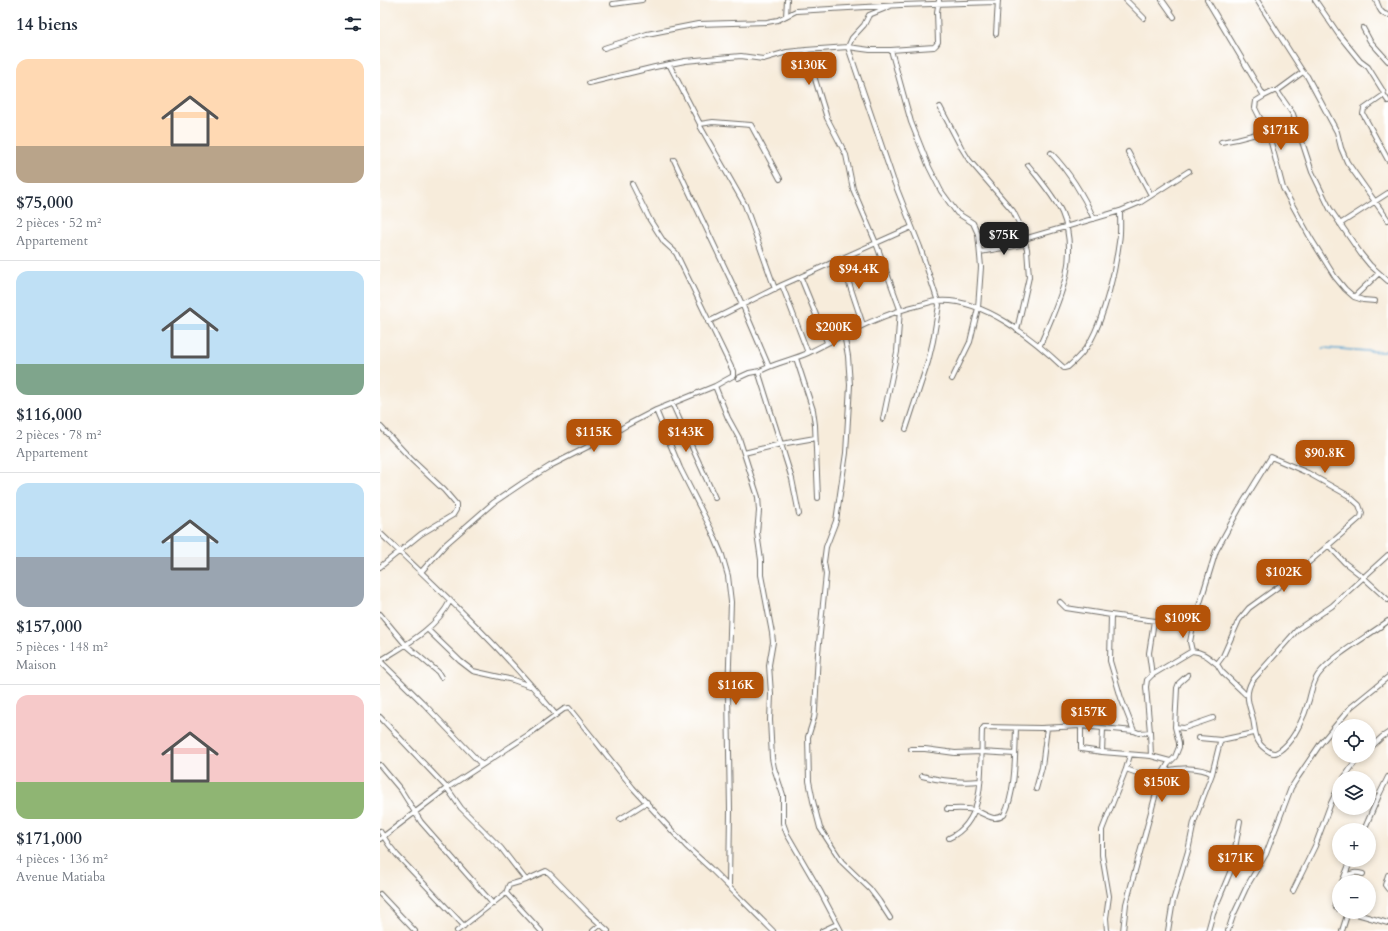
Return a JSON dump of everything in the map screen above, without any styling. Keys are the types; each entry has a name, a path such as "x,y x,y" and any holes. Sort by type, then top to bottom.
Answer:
{"street":[{"path":"613,4 642,0"},
{"path":"786,16 787,0"},
{"path":"604,48 648,34 698,24 767,22 778,20 796,11 938,2 996,2 998,0 996,34"},
{"path":"1126,0 1144,18"},
{"path":"1162,0 1174,17"},
{"path":"1207,0 1264,96"},
{"path":"1257,0 1303,72 1308,76 1337,132 1341,148 1347,162 1388,220"},
{"path":"1315,0 1343,40 1360,61 1371,70 1384,91 1384,95 1388,101"},
{"path":"1376,0 1382,12 1388,15"},
{"path":"589,83 669,64 699,60 741,56 763,59 786,52 848,47 870,50 891,50 934,47 938,42 938,2"},
{"path":"891,6 869,15 864,24 852,38 848,47 893,179 912,227 938,301 939,308 928,362 906,429"},
{"path":"1363,28 1370,41 1388,61"},
{"path":"806,50 828,118 846,155 853,189 876,243 900,309 897,352 882,419"},
{"path":"891,50 911,122 929,167 941,191 957,213 970,221 975,226 978,234 981,279 978,308 970,342 952,379"},
{"path":"669,64 700,126 745,205 775,289"},
{"path":"1303,72 1277,91 1274,91 1256,101 1255,108 1268,131 1283,188 1310,237 1335,277 1345,289 1354,297 1363,300 1375,301"},
{"path":"1277,91 1293,114 1313,176 1330,209 1361,254 1388,281"},
{"path":"1384,95 1364,109 1363,114 1388,160"},
{"path":"940,107 952,132 969,160 1013,211 1020,224 1026,244 1028,277 1017,330"},
{"path":"700,124 720,122 751,125 780,179"},
{"path":"1221,142 1268,131"},
{"path":"1128,152 1151,196"},
{"path":"1051,153 1072,177 1094,219"},
{"path":"674,160 769,367"},
{"path":"1028,165 1055,201 1062,213 1069,242 1069,258 1063,288 1040,345"},
{"path":"1024,238 1120,212 1151,196 1189,171"},
{"path":"420,572 446,544 493,503 550,466 672,402 732,378 733,373 676,253 664,242 650,220 632,184"},
{"path":"1340,224 1388,193"},
{"path":"738,378 796,358 862,325 900,309 938,301 971,305 992,314 1040,345 1064,368 1066,368 1076,359 1090,342 1100,317 1111,282 1120,241 1120,212"},
{"path":"708,322 782,285 801,278 912,227"},
{"path":"980,252 1026,244"},
{"path":"841,259 862,325"},
{"path":"1354,297 1379,273"},
{"path":"801,278 827,342"},
{"path":"782,285 808,352"},
{"path":"844,334 848,356 850,385 846,453 836,521 826,547 824,562 825,580 818,653 815,711 808,737 809,781 818,820 825,836 842,862 870,889 890,918"},
{"path":"796,358 813,410 818,498"},
{"path":"760,371 759,374 792,479 799,514"},
{"path":"715,386 728,418 739,438 759,503 757,533 761,560 762,585 773,642 769,665 772,758 782,795 783,823 786,834 820,891 841,931"},
{"path":"672,402 715,498"},
{"path":"656,410 680,468 712,531 728,576 731,602 728,694 730,810 729,888"},
{"path":"380,426 456,504 456,510 453,515 421,534 380,567"},
{"path":"744,453 815,438"},
{"path":"1192,651 1190,642 1193,626 1216,551 1239,509 1271,457 1301,470 1343,492 1354,500 1359,505 1362,514 1361,517 1300,570 1249,608 1239,620 1223,656 1216,664"},
{"path":"380,533 503,654 556,715"},
{"path":"1328,545 1345,563 1388,600"},
{"path":"1388,555 1332,606 1291,635 1252,680 1247,694 1254,733 1258,740 1271,753 1278,753 1293,737 1308,703 1314,681 1323,669 1344,651 1388,621"},
{"path":"450,601 442,615 427,628 380,661 424,704 482,765"},
{"path":"1060,602 1066,608 1193,626"},
{"path":"380,614 405,644 438,672 441,677"},
{"path":"1111,615 1110,661 1121,698 1134,731"},
{"path":"1152,675 1149,653 1154,621"},
{"path":"427,628 460,661 473,671 525,683 534,689"},
{"path":"1151,756 1146,683 1152,675 1192,651 1199,652 1207,655 1242,692 1247,694"},
{"path":"1123,931 1125,909 1129,890 1158,786 1164,771 1170,761 1175,757 1179,747 1175,727 1178,688 1179,683 1188,675"},
{"path":"1228,931 1233,916 1247,886 1266,854 1291,788 1321,743 1351,707 1388,677"},
{"path":"382,838 447,788 566,708 571,710 646,802 690,850 773,931"},
{"path":"1078,711 1081,726 1081,749 1151,756 1170,761"},
{"path":"380,717 447,788 461,808 500,848 526,880"},
{"path":"1175,727 1184,728 1213,718"},
{"path":"949,838 957,834 968,824 980,794 983,727 1046,728 1081,726 1134,731 1139,733 1150,732"},
{"path":"947,809 974,810 992,818 998,818 1004,815 1010,801 1016,728"},
{"path":"1036,789 1042,767 1046,728"},
{"path":"1102,752 1103,729"},
{"path":"1199,738 1221,740 1254,733"},
{"path":"1376,743 1388,733"},
{"path":"1168,931 1173,901 1188,851 1194,822 1212,774 1221,740"},
{"path":"911,749 954,753 981,752 1015,754"},
{"path":"1107,931 1106,918 1109,896 1102,855 1102,830 1130,755"},
{"path":"380,765 401,790 421,822 493,904"},
{"path":"1126,769 1140,774"},
{"path":"1164,771 1190,769 1212,774"},
{"path":"922,776 963,783 980,781"},
{"path":"1367,823 1388,777"},
{"path":"1293,891 1315,846 1332,800"},
{"path":"620,819 646,802"},
{"path":"1208,931 1213,913 1231,870 1240,821"},
{"path":"380,831 382,838 397,855 464,926"},
{"path":"457,931 506,893 509,885 526,880 546,871 608,931"},
{"path":"1348,875 1356,872 1363,874"},
{"path":"1388,875 1385,885 1388,889"},
{"path":"506,893 541,931"},
{"path":"380,894 415,931"},
{"path":"1342,931 1346,919"},
{"path":"1374,919 1388,923"},
{"path":"593,931 601,924"},
{"path":"822,931 837,924"}],"waterway":[{"path":"1323,348 1384,352 1388,350"}]}
